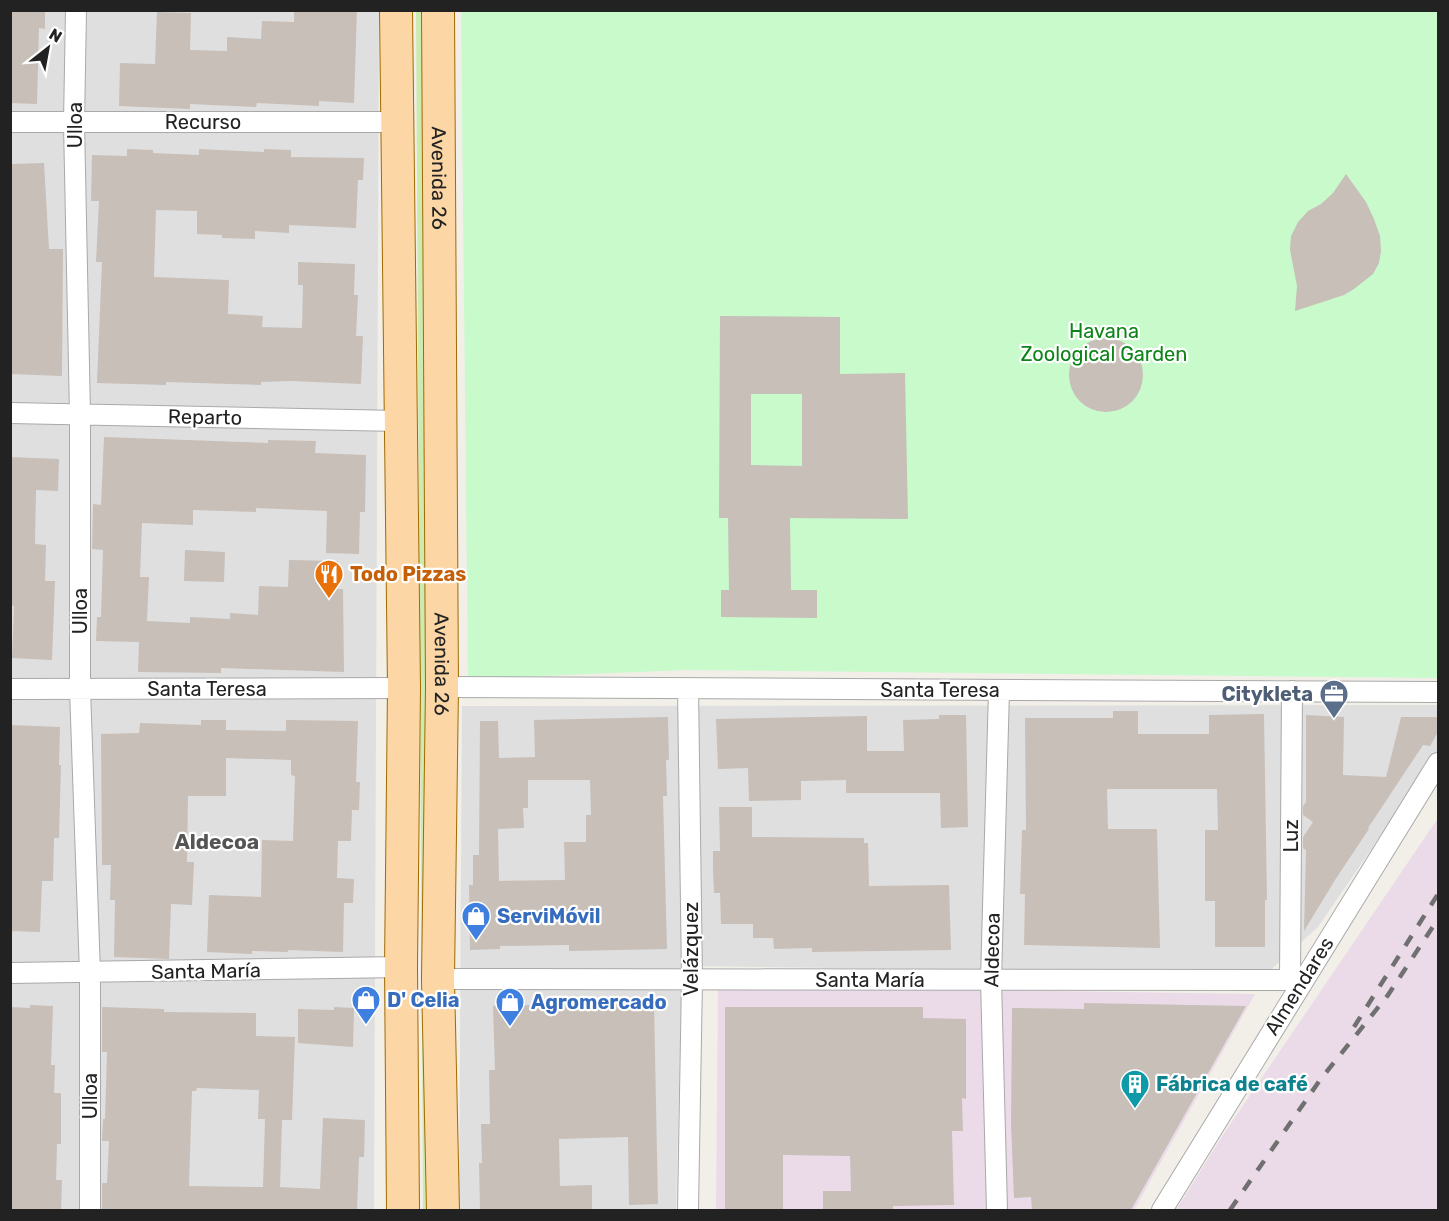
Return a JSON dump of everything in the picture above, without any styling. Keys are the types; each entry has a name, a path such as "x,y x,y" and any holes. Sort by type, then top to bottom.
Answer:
{"main road":[{"name":"Avenida 26","path":"396,10 399,421 404,688 401,967 403,1210"},
{"name":"Avenida 26","path":"438,10 442,687 438,979 443,1210"}],"street":[{"name":"Ulloa","path":"76,10 74,123 80,414 80,689 90,973 90,1210"},
{"name":"Recurso","path":"10,122 396,122"},
{"name":"Reparto","path":"10,413 399,421"},
{"name":"Santa Teresa","path":"442,687 1438,692"},
{"name":"Santa Teresa","path":"10,689 404,688"},
{"name":"Velázquez","path":"688,688 692,979 688,1210"},
{"name":"Aldecoa","path":"997,1210 990,980 999,690"},
{"name":"Luz","path":"1292,691 1296,980"},
{"name":"Almendares","path":"1161,1210 1296,980 1438,763"},
{"name":"Santa María","path":"10,974 401,967"},
{"name":"Santa María","path":"438,979 1296,980"}],"shaded area":[{"path":"10,11 379,11 374,1210 11,1210"},
{"path":"1438,705 1438,752 1318,927 1266,974 682,966 676,1210 459,1210 462,706"},
{"path":"1438,818 1438,1210 1176,1210 1221,1138"},
{"path":"718,986 1255,994 1134,1210 716,1210"}],"green space":[{"path":"416,11 425,11 431,1210 423,1210"},
{"name":"Havana Zoological Garden","path":"461,11 1438,11 1438,678 687,670 468,679"}],"building":[{"path":"10,10 45,10 45,29 39,28 37,104 10,103"},
{"path":"294,10 357,10 354,103 319,101 319,106 257,103 256,107 190,104 190,109 119,106 120,63 155,64 157,12 191,13 190,50 227,51 227,37 261,39 262,21 294,22"},
{"path":"127,149 153,150 153,153 199,155 199,149 264,152 264,149 291,150 291,157 364,158 363,180 358,180 356,228 289,225 289,233 255,231 255,239 222,238 222,235 197,234 197,211 156,210 154,277 229,280 228,314 263,316 262,327 302,328 303,285 298,285 298,262 355,264 354,295 358,295 356,336 363,336 361,384 291,381 261,382 261,385 166,382 166,385 97,383 102,262 96,262 99,201 91,201 92,155 127,156"},
{"path":"44,163 49,249 63,249 62,376 10,374 10,164"},
{"path":"1346,174 1366,202 1374,219 1380,236 1379,263 1373,274 1344,295 1295,311 1297,286 1290,250 1291,236 1298,222 1308,211 1321,204 1333,193"},
{"path":"720,316 840,317 840,374 905,373 908,519 790,518 791,590 817,590 817,618 721,617 721,590 729,590 728,518 719,518","holes":["751,394 802,394 802,466 751,465"]},
{"path":"1106,338 1120,341 1132,349 1140,361 1143,375 1140,389 1132,401 1120,409 1106,412 1092,409 1080,401 1072,389 1069,375 1072,361 1080,349 1092,341"},
{"path":"104,437 268,443 268,440 316,441 315,453 366,455 365,512 360,512 359,554 326,553 327,511 256,508 256,512 193,510 193,525 142,523 140,577 149,577 147,621 190,623 190,617 230,619 230,613 258,615 259,586 288,587 289,560 338,561 337,589 343,589 344,672 221,668 221,673 138,672 139,642 96,641 97,617 101,617 103,550 92,549 93,504 101,505"},
{"path":"10,457 59,459 58,491 36,490 35,544 46,545 45,581 55,581 52,660 12,658 14,606 10,605"},
{"path":"185,550 225,552 224,582 184,581"},
{"path":"1113,711 1138,711 1138,734 1209,734 1209,715 1264,714 1267,900 1265,900 1265,947 1215,947 1215,901 1205,901 1205,830 1218,830 1217,789 1107,789 1108,829 1157,829 1160,948 1024,945 1025,894 1020,894 1022,830 1026,830 1025,718 1113,718"},
{"path":"939,715 966,715 968,827 941,828 940,793 846,793 846,780 801,781 801,800 749,801 748,768 718,769 716,719 867,716 867,751 904,751 903,720 939,719"},
{"path":"1306,715 1344,717 1343,775 1386,777 1401,717 1438,717 1438,732 1430,746 1423,745 1304,931 1306,850 1303,848 1303,837 1313,822 1303,815 1303,806 1306,802"},
{"path":"668,717 667,796 663,796 667,949 569,951 569,945 500,946 500,949 470,950 469,885 473,885 473,855 479,855 480,721 498,721 499,758 535,757 534,720","holes":["528,780 590,780 591,815 586,815 586,842 564,842 565,880 499,881 498,829 524,828 523,808 528,808"]},
{"path":"201,720 226,720 226,730 286,731 286,720 358,721 356,782 360,782 359,810 352,810 351,841 338,841 337,878 354,879 353,903 344,903 343,952 288,950 288,952 252,951 252,954 207,952 209,895 261,897 262,840 293,841 295,776 291,775 291,760 226,758 226,796 188,796 187,862 194,862 192,905 171,904 169,959 114,957 115,900 110,900 111,865 102,865 101,734 139,733 140,723 201,725"},
{"path":"10,725 60,727 59,838 54,838 53,881 42,881 40,932 10,931"},
{"path":"719,807 752,807 752,837 864,838 864,843 868,843 869,886 949,885 951,950 812,952 812,948 774,949 773,938 753,938 753,924 721,924 720,893 714,893 713,870 713,851 720,851"},
{"path":"533,1002 654,1003 658,1204 629,1205 628,1137 559,1139 560,1186 592,1185 592,1210 480,1210 481,1124 490,1124 489,1070 495,1070 493,1006 533,1005"},
{"name":"Fábrica de café","path":"1084,1003 1246,1006 1131,1210 1032,1210 1031,1197 1014,1198 1011,1124 1012,1008 1084,1009"},
{"path":"30,1005 53,1006 51,1065 55,1065 54,1093 61,1093 61,1144 57,1144 56,1180 62,1180 61,1210 10,1209 10,1007 30,1008"},
{"path":"102,1007 164,1009 164,1012 256,1013 256,1036 295,1037 292,1120 282,1120 280,1187 320,1189 323,1118 365,1120 364,1157 359,1157 357,1210 102,1210 102,1183 107,1183 109,1141 102,1141 107,1052 102,1052","holes":["197,1088 259,1090 258,1119 265,1119 263,1187 189,1186 192,1091 196,1091"]},
{"path":"334,1007 354,1008 353,1047 298,1043 298,1009 334,1010"},
{"path":"725,1007 923,1007 923,1018 966,1019 966,1099 962,1098 963,1131 952,1131 954,1205 893,1206 893,1210 823,1210 823,1191 851,1191 850,1156 783,1155 783,1210 725,1210"}],"railway":[{"path":"1354,1027 1438,894"},
{"path":"1230,1210 1320,1080 1388,995 1438,919"}],"place":[{"name":"Todo Pizzas","path":"329,600"},
{"name":"Citykleta","path":"1334,720"},
{"name":"ServiMóvil","path":"476,942"},
{"name":"D' Celia","path":"366,1026"},
{"name":"Agromercado","path":"510,1028"},
{"name":"Fábrica de café","path":"1135,1110"}],"district":[{"name":"Aldecoa","path":"217,842"}]}
